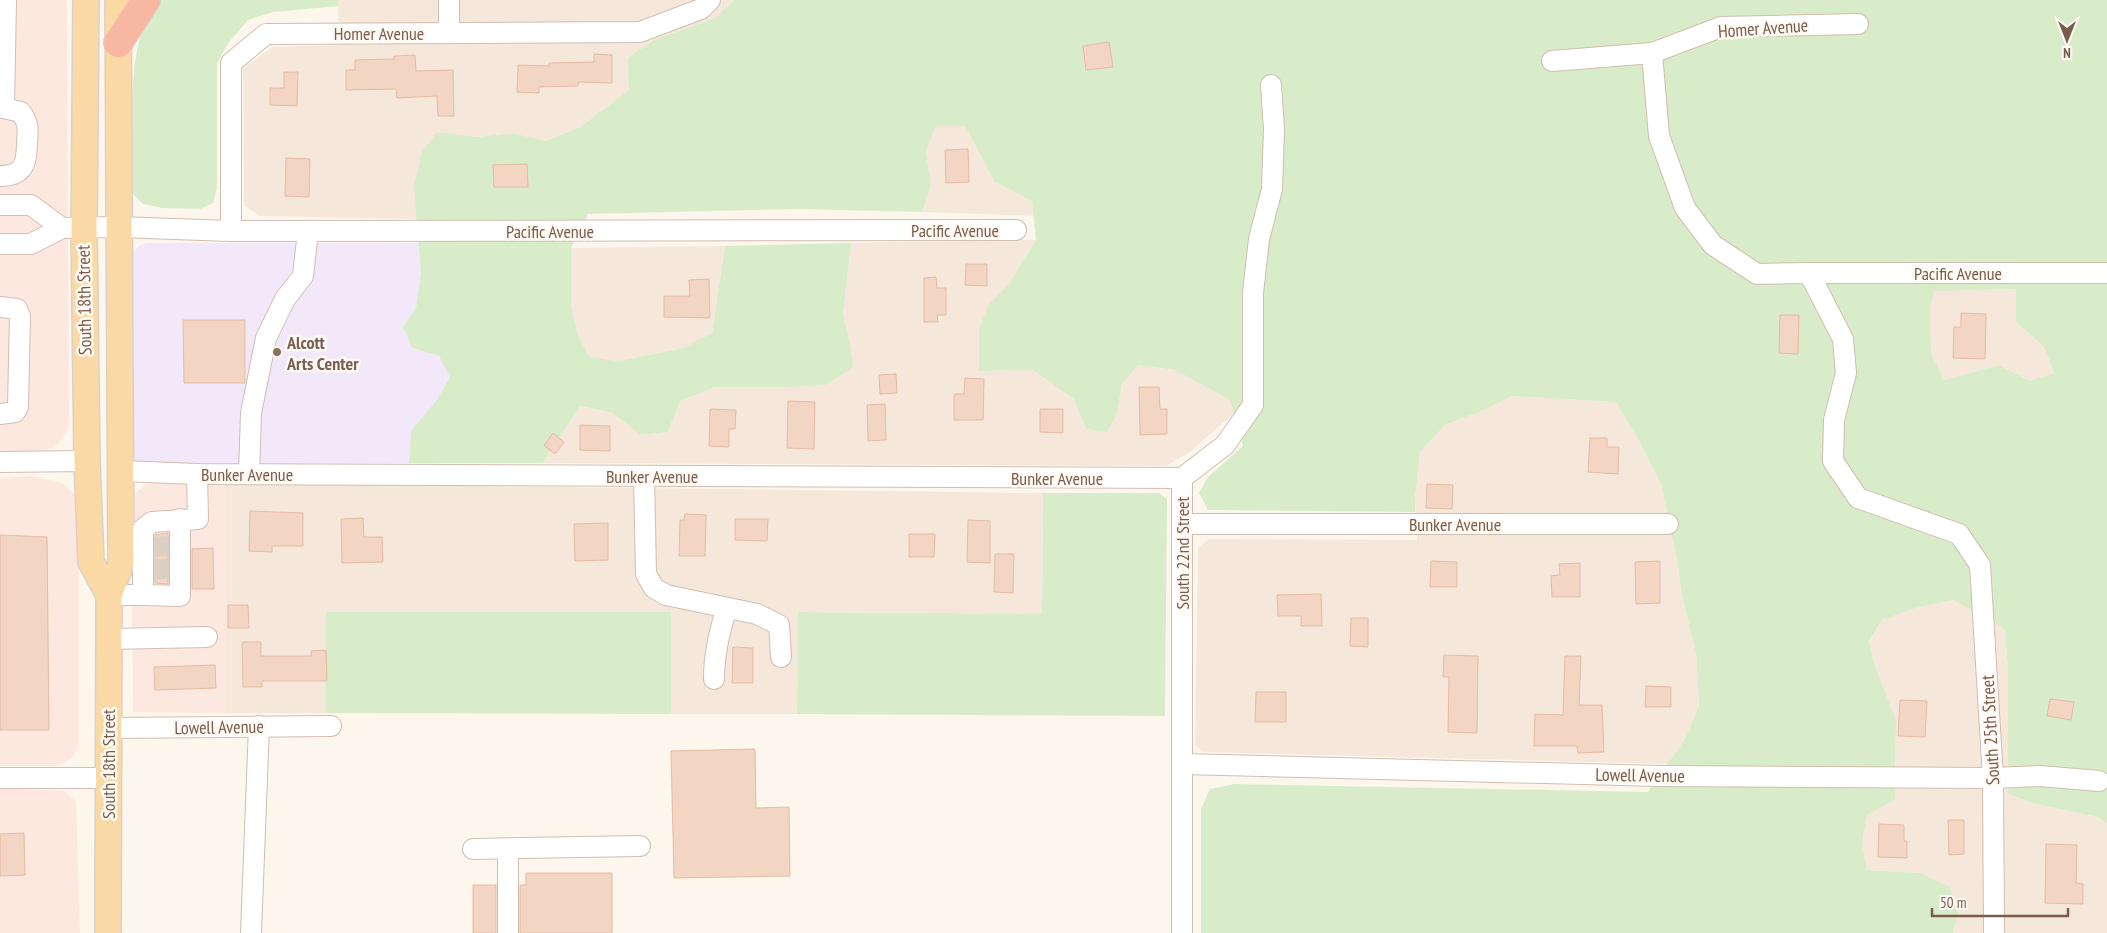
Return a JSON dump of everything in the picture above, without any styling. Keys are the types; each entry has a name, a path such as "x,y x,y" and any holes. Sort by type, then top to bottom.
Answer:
{"highway":[{"path":"118,43 146,0"}],"main road":[{"name":"South 18th Street","path":"86,0 73,228 91,562 110,595"},
{"name":"South 18th Street","path":"108,933 110,595 121,564 152,544 121,471 118,0"}],"street":[{"path":"0,176 11,176 21,170 27,161 28,122 21,112 2,108 2,65 6,0"},
{"path":"449,0 449,33"},
{"name":"Homer Avenue","path":"231,231 231,63 266,34 640,32 706,5"},
{"name":"Homer Avenue","path":"1552,61 1652,53 1721,27 1858,24"},
{"name":"Pacific Avenue","path":"1652,53 1659,136 1685,208 1712,245 1757,274 2107,273"},
{"name":"South 22nd Street","path":"1182,933 1182,478 1225,445 1253,405 1254,293 1259,239 1272,189 1274,129 1271,85"},
{"path":"0,204 31,205 73,228"},
{"name":"Pacific Avenue","path":"73,228 118,227 231,231 1016,230"},
{"path":"0,244 31,244 73,228"},
{"path":"249,474 251,412 266,338 285,299 303,276 308,231"},
{"name":"South 25th Street","path":"1809,273 1842,339 1846,373 1834,420 1833,462 1858,498 1959,534 1980,564 1994,778 1994,933"},
{"path":"0,307 17,310 20,316 18,407 14,412 0,414"},
{"path":"0,462 87,461"},
{"name":"Bunker Avenue","path":"121,471 198,474 1182,478"},
{"path":"110,595 180,596 162,569 143,528 152,522 198,519 198,474"},
{"path":"644,476 646,574 654,588 675,598 757,614 779,625 781,657"},
{"path":"152,544 180,520"},
{"name":"Bunker Avenue","path":"1182,524 1668,524"},
{"path":"152,544 162,569"},
{"path":"143,595 162,569"},
{"path":"714,679 714,662 718,635 727,608"},
{"path":"109,640 207,637"},
{"path":"251,933 259,726"},
{"name":"Lowell Avenue","path":"108,728 331,726"},
{"name":"Lowell Avenue","path":"1182,764 1660,776 1994,778 2040,776 2099,781"},
{"path":"0,778 108,778"},
{"path":"473,850 640,846"},
{"path":"508,849 508,933"}],"shaded area":[{"path":"0,0 67,0 69,426 59,443 44,452 0,452"},
{"path":"338,0 734,0 715,18 654,40 629,90 580,127 546,141 512,133 477,137 437,132 417,207 418,219 259,216 244,205 243,68 273,47 339,45"},
{"path":"936,126 965,126 994,181 1032,201 1034,216 922,212 931,187 926,151"},
{"path":"1036,240 1009,284 989,304 979,371 1033,370 1074,399 1086,429 1106,432 1117,414 1122,384 1138,365 1175,370 1230,400 1234,413 1190,452 1166,466 543,463 580,406 613,413 640,435 668,432 680,401 715,387 786,387 853,367 850,343 843,314 851,243"},
{"name":"Alcott Arts Center","path":"148,243 419,243 421,273 416,308 403,327 412,348 440,356 450,377 436,401 411,431 409,463 145,464 131,460 130,256 138,246"},
{"path":"725,246 712,333 683,348 619,361 589,357 577,333 571,304 571,248"},
{"path":"2016,289 2016,322 2044,347 2054,374 2030,381 1999,365 1944,380 1931,353 1930,309 1934,290"},
{"path":"1512,396 1616,402 1661,484 1677,560 1682,595 1696,654 1699,706 1685,739 1668,764 1204,752 1195,745 1198,547 1209,539 1417,540 1415,500 1420,452 1445,425 1484,410"},
{"path":"31,476 62,483 75,495 79,513 79,746 72,758 56,766 0,766 0,478"},
{"path":"225,483 1043,493 1042,614 798,612 797,714 671,714 671,612 326,612 326,713 225,713"},
{"path":"225,483 225,713 133,712 131,510 136,493 146,484"},
{"path":"1953,600 2005,629 2008,671 2040,805 2098,817 2107,824 2107,933 1953,933 1958,913 1919,873 1867,870 1862,843 1867,815 1895,798 1896,720 1874,663 1869,642 1882,620 1919,607"},
{"path":"0,788 65,791 76,802 80,933 0,933"}],"green space":[{"path":"162,0 338,0 339,6 273,12 248,20 229,42 217,63 217,188 213,203 200,209 162,208 143,204 132,193 131,129 136,58 146,22"},
{"path":"734,0 2107,0 2107,824 2098,817 2040,805 2008,794 2008,671 2005,629 1953,600 1919,607 1882,620 1869,641 1874,663 1896,720 1895,799 1867,815 1862,843 1867,870 1919,873 1950,887 1958,913 1953,933 1201,933 1201,809 1210,789 1234,784 1648,792 1685,739 1699,706 1696,654 1682,595 1677,560 1661,484 1638,439 1616,402 1512,396 1484,410 1445,425 1420,452 1415,512 1208,510 1199,493 1208,477 1243,446 1230,400 1175,370 1138,365 1122,384 1117,414 1107,432 1086,429 1074,399 1033,370 979,371 979,329 989,304 1009,284 1036,240 1032,201 994,181 965,126 936,126 926,151 931,187 922,212 798,209 588,214 571,248 571,304 577,333 589,357 619,361 683,348 712,333 725,246 851,243 843,314 850,343 853,367 825,385 715,387 680,401 668,432 640,435 613,413 580,406 543,463 409,463 411,431 436,401 450,377 439,356 412,348 403,327 416,308 421,273 414,186 422,152 437,132 477,137 512,133 546,141 580,127 629,90 628,58 654,40 715,18","holes":["2016,289 2016,322 2044,347 2054,373 2030,381 1999,365 1944,380 1931,353 1930,309 1934,291"]},
{"path":"1043,493 1159,493 1167,499 1165,716 797,714 798,612 1042,614"},
{"path":"326,612 671,612 671,714 326,713"}],"building":[{"path":"1109,42 1113,67 1086,70 1083,46"},
{"path":"594,54 612,55 612,83 578,82 578,86 539,87 539,93 517,92 518,65 549,66 549,63 594,62"},
{"path":"415,55 416,71 453,70 454,116 438,116 437,96 397,98 396,89 346,90 346,70 355,70 355,60 394,59 394,56"},
{"path":"284,72 298,72 297,106 270,105 270,88 284,88"},
{"path":"968,149 969,182 946,183 945,150"},
{"path":"286,158 310,159 309,197 285,196"},
{"path":"527,164 528,187 494,187 493,165"},
{"path":"966,264 987,264 987,286 965,285"},
{"path":"936,277 937,288 946,288 946,315 937,315 938,322 924,322 924,278"},
{"path":"709,279 710,318 664,317 664,296 690,296 689,280"},
{"path":"1961,313 1986,314 1985,359 1953,358 1954,327 1961,327"},
{"path":"1780,315 1799,315 1798,354 1779,353"},
{"path":"183,320 245,320 245,383 184,383"},
{"path":"896,374 897,393 880,394 879,375"},
{"path":"965,378 984,379 983,420 954,420 954,394 964,394"},
{"path":"1139,387 1159,387 1160,409 1167,409 1167,434 1140,435"},
{"path":"788,401 815,402 814,449 787,448"},
{"path":"885,404 886,440 868,441 867,405"},
{"path":"710,409 736,410 735,429 729,429 729,447 709,446"},
{"path":"1040,409 1063,409 1063,433 1040,432"},
{"path":"580,425 610,426 610,451 580,450"},
{"path":"553,433 564,442 555,454 544,445"},
{"path":"1590,438 1607,438 1607,447 1619,447 1618,474 1588,472"},
{"path":"1427,484 1453,485 1452,509 1426,508"},
{"path":"250,511 303,513 303,546 272,546 272,552 249,551"},
{"path":"685,514 706,515 705,556 679,556 680,520 684,520"},
{"path":"363,518 364,537 382,537 383,562 342,563 341,519"},
{"path":"735,519 768,519 767,541 735,540"},
{"path":"968,520 990,521 990,563 967,562"},
{"path":"608,523 608,560 575,561 574,524"},
{"path":"168,533 168,584 155,583 155,535"},
{"path":"909,534 935,534 934,557 909,557"},
{"path":"0,535 47,537 49,730 0,730"},
{"path":"213,548 214,589 192,589 192,549"},
{"path":"995,554 1014,554 1013,593 994,592"},
{"path":"1431,561 1457,562 1457,587 1430,587"},
{"path":"1660,561 1660,603 1636,604 1635,562"},
{"path":"1580,563 1580,597 1552,597 1551,576 1560,575 1559,564"},
{"path":"1321,594 1322,626 1301,626 1301,616 1278,616 1277,595"},
{"path":"228,605 248,605 249,628 228,628"},
{"path":"1351,618 1368,618 1368,647 1350,646"},
{"path":"242,642 261,642 261,656 311,656 311,651 326,650 327,681 262,681 262,687 243,687"},
{"path":"733,647 753,648 753,683 732,683"},
{"path":"1444,655 1478,656 1477,733 1448,732 1449,677 1443,677"},
{"path":"1565,656 1581,656 1579,705 1602,705 1604,752 1578,753 1577,746 1534,746 1535,714 1563,715"},
{"path":"215,665 216,688 155,690 154,667"},
{"path":"1646,686 1671,687 1671,707 1645,707"},
{"path":"1256,692 1286,692 1286,722 1255,722"},
{"path":"2050,699 2074,702 2071,720 2047,716"},
{"path":"1900,700 1927,701 1925,737 1898,736"},
{"path":"755,749 756,808 789,807 790,876 674,878 671,751"},
{"path":"1948,820 1964,820 1964,854 1949,855"},
{"path":"1879,824 1904,825 1904,841 1907,841 1907,858 1878,857"},
{"path":"24,833 25,875 0,876 0,834"},
{"path":"2046,844 2077,845 2076,883 2083,884 2083,904 2045,903"},
{"path":"526,873 612,873 612,933 520,933 520,885 526,885"},
{"path":"473,885 496,885 496,933 473,933"}],"tunnel":[{"path":"152,547 171,546"},
{"path":"152,569 171,569"}],"place":[{"name":"Alcott Arts Center","path":"277,352"}]}
